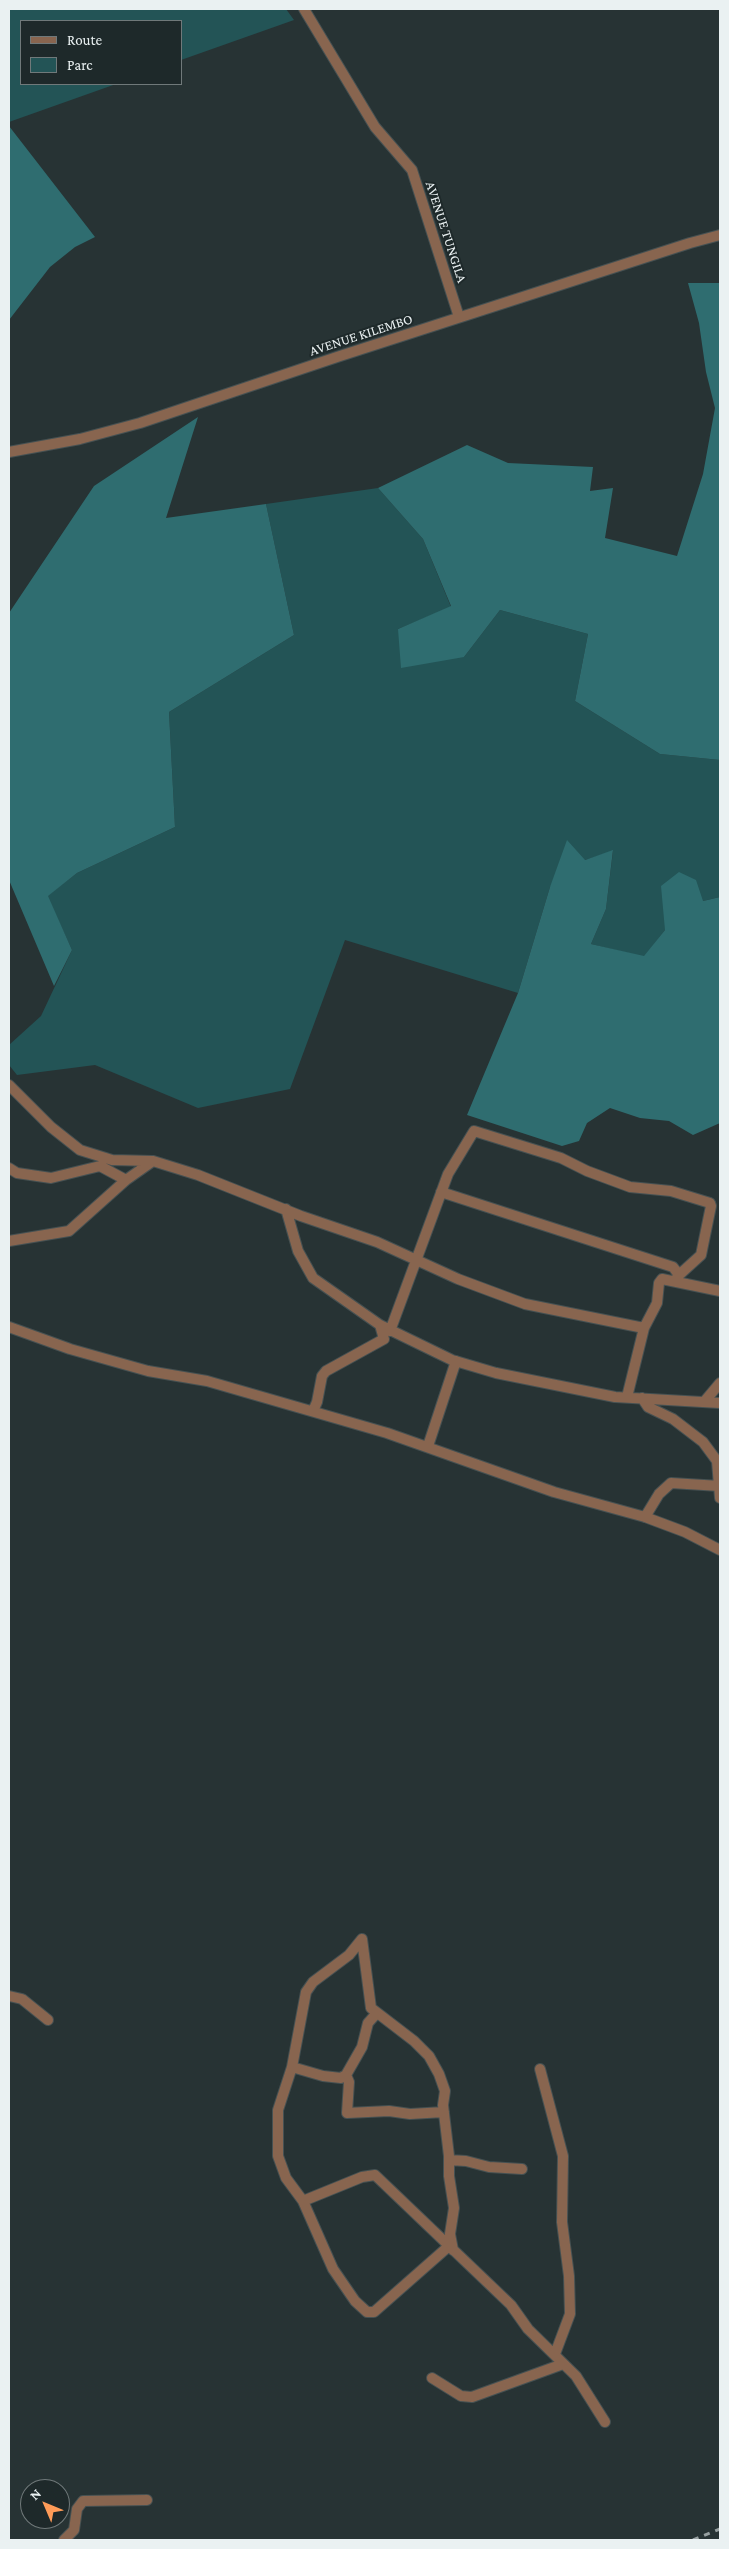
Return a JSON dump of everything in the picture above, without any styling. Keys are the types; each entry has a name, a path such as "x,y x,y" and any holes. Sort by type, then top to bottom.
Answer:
{"street":[{"name":"AVENUE TUNGILA","path":"304,9 375,126 412,170 459,317"},
{"name":"AVENUE KILEMBO","path":"9,452 72,440 140,423 459,317 720,235"},
{"path":"9,1085 50,1128 80,1150 112,1160 153,1161 231,1186 286,1209 377,1242 458,1279 525,1304 644,1328"},
{"path":"390,1331 448,1174 474,1131 561,1158 586,1171 630,1187 671,1191 710,1203 701,1255 677,1278"},
{"path":"9,1241 68,1231 126,1180 153,1161"},
{"path":"9,1168 17,1173 51,1178 100,1166 126,1180"},
{"path":"441,1192 673,1266 677,1278"},
{"path":"286,1209 298,1251 313,1278 390,1331 456,1361 496,1373 554,1386 627,1397 720,1403"},
{"path":"627,1397 644,1328 657,1303 659,1282 662,1279 677,1278 720,1291"},
{"path":"313,1412 322,1376 326,1371 384,1339 380,1325"},
{"path":"9,1327 70,1349 148,1371 207,1381 428,1446 554,1492 645,1517 685,1532 720,1550"},
{"path":"428,1446 456,1361"},
{"path":"704,1402 720,1383"},
{"path":"642,1398 648,1407 673,1419 703,1442 717,1461 720,1498"},
{"path":"645,1517 659,1494 671,1483 720,1486"},
{"path":"362,1939 369,2002 376,2014 414,2041 429,2056 439,2074 445,2091 444,2112 449,2176 454,2208 450,2234 451,2248 374,2312 367,2312 355,2301 333,2269 303,2200 286,2178 278,2156 279,2106 292,2067 306,1992 313,1982 349,1955 362,1939"},
{"path":"9,1996 22,1999 48,2020"},
{"path":"292,2067 323,2076 341,2078 346,2075 362,2047 368,2024 376,2014"},
{"path":"540,2069 563,2156 562,2222 570,2314 555,2354"},
{"path":"346,2075 349,2082 346,2112 349,2114 389,2111 410,2114 444,2112"},
{"path":"449,2160 466,2161 495,2168 522,2169"},
{"path":"303,2200 362,2176 375,2175 511,2305 528,2329 555,2354 586,2389 604,2422"},
{"path":"432,2378 461,2396 472,2398 563,2364"},
{"path":"64,2540 74,2530 77,2509 83,2501 147,2500"}],"green space":[{"path":"9,9 286,9 294,20 182,60 182,20 20,20 20,85 113,85 9,122"},
{"path":"378,488 423,539 451,607 398,629 464,657 500,610 588,634 575,701 660,754 720,760 720,897 703,901 665,930 644,957 591,944 606,909 613,851 585,860 550,887 518,993 345,940 290,1089 198,1108 95,1065 17,1075 9,1065 9,1045 41,1016 72,950 47,896 77,873 175,827 169,712 294,635 266,504"}],"shaded area":[{"path":"9,126 95,237 75,247 50,267 9,320"},
{"path":"688,283 720,283 720,760 660,754 575,701 588,634 500,610 464,657 401,668 398,629 451,606 423,539 378,488 467,445 508,463 593,467 590,491 613,488 605,538 677,556 703,474 715,408 706,372 699,323"},
{"path":"198,417 166,518 266,504 294,635 169,712 175,827 77,873 48,896 72,950 54,986 9,880 9,613 94,486"},
{"path":"567,840 585,860 613,850 606,909 591,944 644,956 665,930 661,886 679,872 696,880 703,901 720,897 720,1123 693,1135 669,1121 640,1118 610,1108 587,1123 579,1141 562,1146 467,1115 518,993 550,887"}],"railway":[{"path":"693,2540 720,2529"}]}
